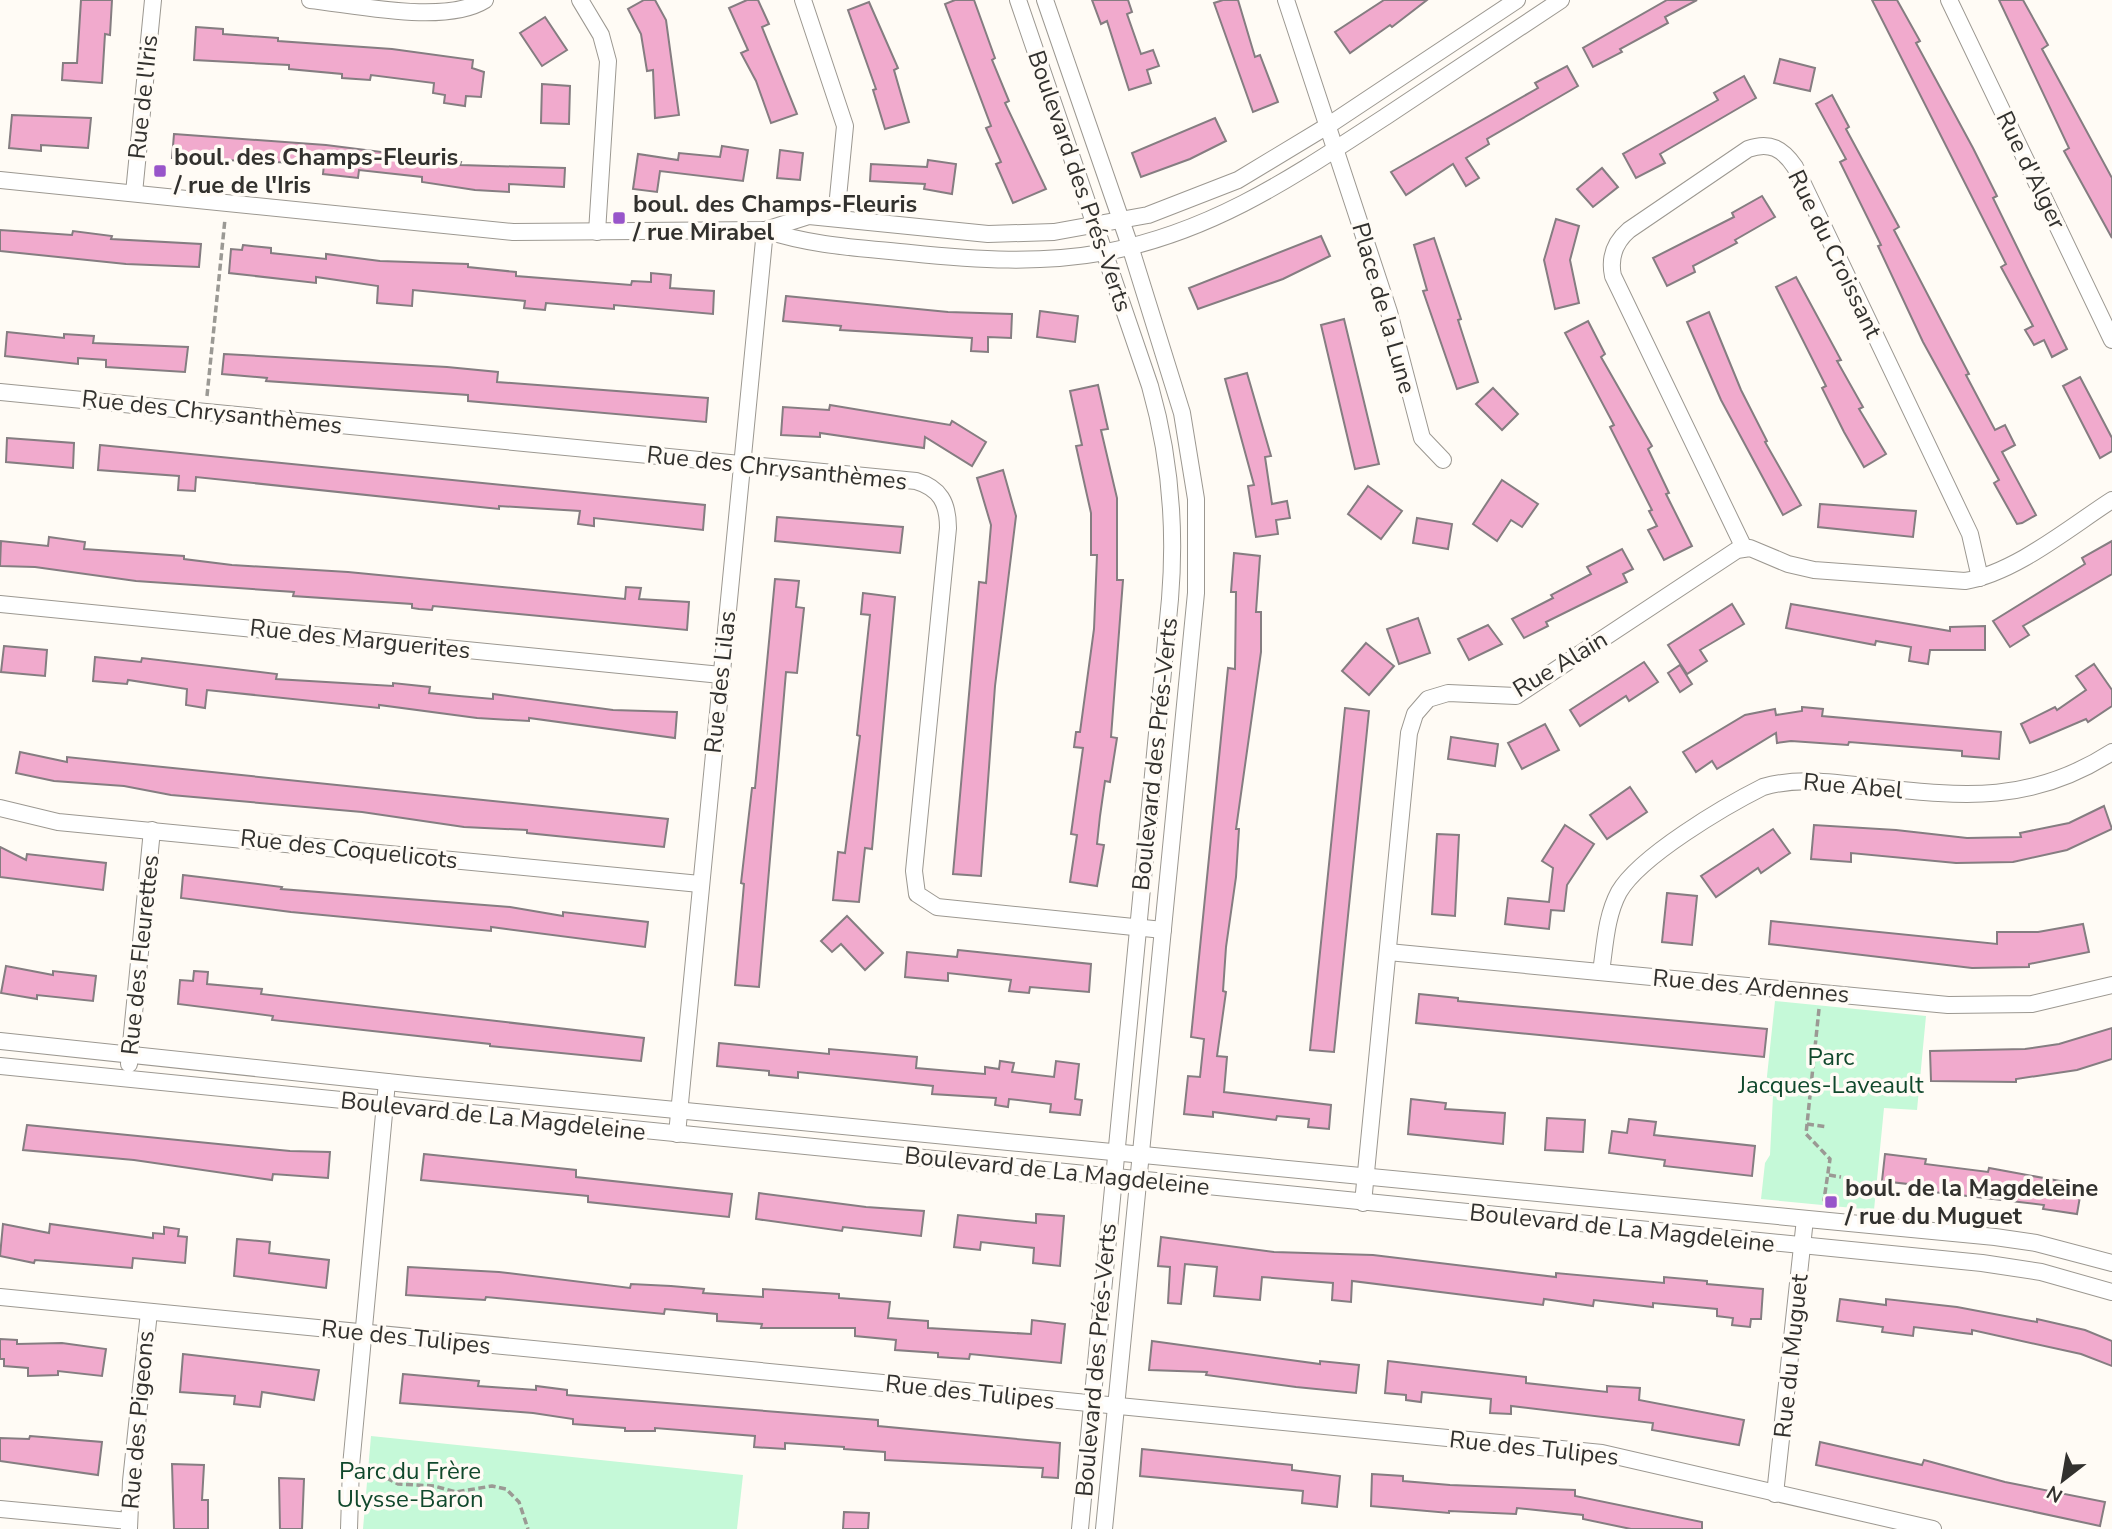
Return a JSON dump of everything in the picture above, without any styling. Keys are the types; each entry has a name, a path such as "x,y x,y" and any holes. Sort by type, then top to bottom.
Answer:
{"street":[{"name":"Rue de l'Iris","path":"134,194 153,0"},
{"path":"310,0 445,13 468,9 485,0"},
{"path":"580,0 601,35 608,61 597,232"},
{"path":"803,0 845,125 836,218"},
{"name":"Boulevard des Prés-Verts","path":"1018,0 1156,405 1171,500 1172,573 1080,1529"},
{"name":"Boulevard des Prés-Verts","path":"1045,0 1130,246 1182,413 1197,519 1196,593 1104,1529"},
{"name":"Place de la Lune","path":"1286,0 1389,312 1422,438 1443,460"},
{"path":"0,180 494,230 765,230 808,216 1011,234 1096,226 1148,215 1220,189 1258,170 1517,0"},
{"path":"765,230 801,242 970,259 1049,259 1130,246 1235,209 1286,182 1561,0"},
{"name":"Rue d'Alger","path":"1949,0 2112,340"},
{"name":"Rue du Croissant","path":"1744,548 1613,276 1612,258 1618,242 1629,230 1748,149 1765,145 1781,150 1795,167 1970,534 1980,578"},
{"name":"Rue des Lilas","path":"677,1134 765,230"},
{"name":"Rue des Chrysanthèmes","path":"0,392 916,481 933,488 945,503 947,528 914,871 916,894 937,907 1163,930"},
{"path":"1744,548 1814,570 1943,581 1980,578 2019,559 2112,499"},
{"name":"Rue Alain","path":"1363,1203 1409,733 1421,706 1438,694 1516,696 1727,555 1744,548"},
{"name":"Rue des Marguerites","path":"0,604 721,675"},
{"name":"Rue Abel","path":"1601,972 1613,905 1634,873 1664,849 1763,787 1795,780 1812,780 1955,795 2011,793 2067,777 2112,752"},
{"name":"Rue des Coquelicots","path":"0,808 41,819 700,884"},
{"name":"Rue des Fleurettes","path":"128,1080 152,830"},
{"name":"Rue des Ardennes","path":"1388,952 1968,1006 2032,1004 2112,985"},
{"name":"Boulevard de La Magdeleine","path":"0,1041 387,1082 2015,1240 2112,1263"},
{"name":"Boulevard de La Magdeleine","path":"0,1066 2024,1268 2112,1292"},
{"path":"349,1529 351,1466 387,1082"},
{"name":"Rue du Muguet","path":"1775,1493 1805,1219"},
{"name":"Rue des Tulipes","path":"0,1297 1602,1454 1933,1529"},
{"name":"Rue des Pigeons","path":"129,1525 149,1312"},
{"path":"0,1510 129,1525"}],"path":[{"path":"206,399 225,217"},
{"path":"1820,1006 1806,1135 1828,1160 1829,1175 1824,1199 1828,1200 1828,1208"},
{"path":"1807,1124 1827,1127"},
{"path":"1829,1175 1841,1177"},
{"path":"367,1467 398,1484 433,1486 466,1493 492,1486 506,1489 519,1502 528,1529"}],"green space":[{"name":"Parc Jacques-Laveault","path":"1775,1001 1926,1016 1917,1110 1884,1108 1874,1210 1761,1199 1765,1163 1770,1155 1773,1096 1765,1095"},
{"name":"Parc du Frère Ulysse-Baron","path":"371,1436 743,1475 737,1529 363,1529"}],"building":[{"path":"81,0 112,0 110,35 105,34 102,83 62,80 63,63 77,63"},
{"path":"644,0 655,0 666,20 679,115 655,118 653,70 647,71 641,34 628,9"},
{"path":"747,0 758,0 769,24 762,27 797,114 771,123 756,81 741,53 748,50 729,8"},
{"path":"955,0 974,0 995,58 992,60 1009,101 1005,103 1046,189 1013,203 996,164 1001,162 986,128 991,126 945,4"},
{"path":"1092,0 1128,0 1132,12 1127,14 1141,54 1153,50 1159,66 1147,70 1151,83 1129,90 1107,21 1101,24"},
{"path":"1238,0 1255,57 1260,55 1278,102 1253,112 1214,3"},
{"path":"1384,0 1427,0 1392,27 1390,25 1350,53 1335,32"},
{"path":"1667,0 1697,0 1665,17 1668,23 1593,67 1583,48"},
{"path":"1872,0 1897,0 1920,41 1916,43 1997,196 1993,198 2067,349 2052,357 2044,340 2034,345 2025,330 2033,326 2001,267 2006,264"},
{"path":"1999,0 2023,0 2048,45 2042,49 2112,178 2112,238 2064,151 2069,148"},
{"path":"869,2 898,68 894,70 909,122 885,129 873,90 876,89 848,10"},
{"path":"545,17 567,50 542,66 520,33"},
{"path":"196,27 223,29 223,34 278,38 278,41 392,49 473,60 472,68 484,72 481,97 466,96 465,106 444,103 445,95 433,93 434,83 371,75 370,80 342,78 342,74 289,69 289,65 194,60"},
{"path":"1780,59 1815,68 1810,91 1774,83"},
{"path":"1567,66 1578,86 1487,139 1489,144 1466,158 1479,178 1466,186 1453,164 1406,195 1391,172 1538,88 1535,83"},
{"path":"1744,76 1756,98 1660,154 1665,163 1636,178 1623,154 1718,100 1714,93"},
{"path":"542,84 570,86 569,124 541,123"},
{"path":"1832,95 1849,127 1846,129 1899,227 1894,230 1969,374 1966,375 1995,430 2005,425 2015,445 2002,452 2036,515 2022,523 2017,524 1994,483 1999,480 1923,342 1878,246 1881,245 1840,162 1846,159 1816,104"},
{"path":"12,115 91,118 88,148 41,145 41,151 9,148"},
{"path":"1215,118 1226,141 1190,159 1141,177 1132,153"},
{"path":"174,134 326,145 461,162 460,165 565,168 564,187 509,184 509,192 475,190 422,182 422,177 359,170 358,178 323,174 324,164 172,158"},
{"path":"722,146 748,150 743,181 660,171 657,192 633,189 638,154 678,160 679,153 720,157"},
{"path":"780,150 803,153 800,180 777,178"},
{"path":"928,160 956,164 952,194 924,189 925,184 870,181 871,164 927,167"},
{"path":"1602,168 1618,187 1593,207 1577,189"},
{"path":"1762,196 1775,217 1735,240 1737,243 1693,266 1695,272 1667,286 1653,258 1734,217 1732,213"},
{"path":"1556,219 1579,226 1570,260 1579,303 1555,309 1544,260"},
{"path":"0,230 72,235 73,231 112,236 111,239 201,244 199,267 126,264 0,251"},
{"path":"1321,236 1330,256 1283,279 1198,309 1189,288"},
{"path":"1434,238 1461,319 1458,320 1478,382 1457,389 1423,291 1427,290 1414,245"},
{"path":"243,245 271,248 271,253 326,259 326,254 380,261 468,264 468,267 516,272 516,276 631,285 632,281 651,282 651,273 671,275 670,288 714,291 713,314 614,305 614,309 546,303 545,310 524,308 525,301 413,290 412,306 377,303 378,286 316,277 316,283 229,273 231,249 242,250"},
{"path":"1796,277 1841,360 1837,361 1863,407 1859,409 1886,454 1864,467 1822,388 1826,386 1776,287"},
{"path":"786,296 948,312 1012,314 1011,338 988,337 988,352 971,351 972,338 840,330 841,326 783,321"},
{"path":"1040,311 1078,316 1075,342 1037,337"},
{"path":"1709,312 1741,390 1767,441 1765,442 1801,505 1783,515 1721,400 1687,322"},
{"path":"1344,319 1379,464 1355,469 1321,325"},
{"path":"1588,321 1605,354 1601,357 1652,446 1648,449 1669,493 1666,494 1692,546 1664,560 1648,530 1657,526 1649,511 1652,510 1610,427 1614,425 1565,333"},
{"path":"7,332 64,338 64,334 94,336 93,343 188,347 185,372 106,367 106,360 78,358 78,364 5,356"},
{"path":"224,354 447,367 498,372 497,382 708,398 706,422 468,401 468,395 266,381 267,378 222,374"},
{"path":"1247,373 1271,456 1265,457 1272,504 1287,501 1290,518 1276,520 1278,534 1256,537 1248,486 1254,485 1225,379"},
{"path":"2080,377 2112,438 2112,451 2100,458 2063,386"},
{"path":"1098,385 1108,429 1101,430 1117,498 1117,580 1123,580 1111,737 1117,738 1110,782 1105,781 1100,816 1097,844 1104,845 1097,886 1070,882 1077,835 1071,834 1083,748 1074,747 1076,732 1080,732 1094,629 1097,555 1091,555 1091,513 1076,446 1082,445 1070,391"},
{"path":"1493,388 1518,414 1502,430 1476,404"},
{"path":"830,405 950,425 952,421 986,442 972,466 925,437 924,448 820,433 820,437 781,435 783,407 829,410"},
{"path":"7,438 74,443 73,468 6,462"},
{"path":"100,445 705,505 703,530 594,518 594,526 578,524 580,511 499,506 499,509 196,477 195,491 178,490 179,476 98,470"},
{"path":"1003,470 1016,516 995,686 981,876 953,874 979,582 986,583 991,525 977,478"},
{"path":"1502,480 1538,504 1522,527 1511,520 1497,541 1473,524"},
{"path":"1368,486 1402,511 1381,539 1348,514"},
{"path":"1820,504 1916,511 1913,537 1818,527"},
{"path":"777,517 903,527 900,553 775,541"},
{"path":"1417,518 1452,524 1448,549 1413,543"},
{"path":"49,537 85,542 84,549 184,556 184,559 232,565 348,572 625,599 626,587 641,588 639,599 689,602 687,630 433,606 432,610 419,609 412,608 412,604 293,596 294,592 136,581 35,567 0,566 1,541 48,546"},
{"path":"2112,541 2112,574 2023,626 2029,635 2010,647 1993,621 2085,564 2082,558"},
{"path":"1622,549 1633,569 1623,574 1627,582 1546,622 1548,626 1524,638 1512,619 1591,574 1587,567"},
{"path":"1234,553 1260,556 1256,612 1261,612 1261,652 1236,829 1239,829 1236,877 1226,947 1223,991 1226,992 1217,1056 1227,1057 1224,1092 1331,1105 1329,1129 1308,1127 1309,1119 1277,1116 1276,1120 1213,1112 1213,1117 1184,1114 1188,1076 1200,1077 1204,1039 1191,1037 1228,668 1235,669 1236,592 1231,592"},
{"path":"775,579 799,581 796,607 804,608 797,673 786,672 759,987 735,985 744,884 741,883 752,788 755,788"},
{"path":"863,593 895,597 872,849 865,848 859,902 833,900 838,852 845,853 860,736 857,735 870,615 861,614"},
{"path":"1732,604 1744,624 1700,650 1707,661 1687,674 1668,645"},
{"path":"1791,604 1950,631 1950,627 1985,626 1985,650 1930,650 1928,664 1909,661 1911,647 1876,641 1875,645 1786,628"},
{"path":"1418,618 1430,653 1399,664 1387,629"},
{"path":"1488,625 1502,644 1469,660 1458,639"},
{"path":"1366,643 1394,666 1369,695 1342,671"},
{"path":"4,646 47,650 45,676 1,672"},
{"path":"95,657 141,662 142,658 277,674 276,679 393,686 393,683 430,687 429,693 493,699 493,694 613,710 677,712 675,738 529,718 529,721 477,718 379,705 379,708 207,690 205,708 186,705 187,689 128,680 127,684 93,681"},
{"path":"1644,662 1658,682 1629,701 1626,696 1580,726 1570,710"},
{"path":"2094,664 2112,690 2112,706 2088,722 2086,719 2030,743 2021,724 2055,707 2057,710 2086,690 2076,676"},
{"path":"1680,665 1692,684 1680,692 1668,673"},
{"path":"1802,707 1823,709 1822,716 2001,732 1999,759 1962,756 1962,751 1849,742 1848,745 1791,741 1777,743 1776,733 1717,769 1712,761 1696,772 1683,752 1745,715 1775,709 1776,715 1802,711"},
{"path":"1345,708 1369,711 1334,1052 1310,1050"},
{"path":"1545,724 1559,750 1522,769 1508,743"},
{"path":"1451,737 1498,744 1495,766 1448,759"},
{"path":"20,752 67,762 67,757 668,819 664,847 527,833 527,830 464,827 362,812 171,795 124,786 54,781 16,773"},
{"path":"1630,787 1647,812 1607,839 1590,815"},
{"path":"2104,806 2112,829 2067,850 2013,862 1956,863 1851,853 1851,862 1811,859 1814,825 1967,838 2021,837 2020,833 2069,823"},
{"path":"1565,825 1594,844 1567,885 1564,911 1551,910 1549,929 1505,924 1508,898 1549,902 1553,868 1542,861"},
{"path":"1773,829 1790,853 1761,873 1758,868 1716,897 1701,876"},
{"path":"1437,834 1459,835 1455,916 1432,914"},
{"path":"0,847 26,860 27,854 106,863 103,890 0,877"},
{"path":"183,875 282,887 281,889 510,907 563,916 563,912 648,922 645,947 491,927 491,931 291,912 181,898"},
{"path":"1667,893 1697,896 1692,945 1662,942"},
{"path":"847,916 883,953 865,970 841,944 832,952 821,941"},
{"path":"1771,921 1997,944 1997,932 2038,932 2083,924 2089,952 2029,964 2029,967 1972,968 1769,944"},
{"path":"958,950 1091,964 1089,992 1030,987 1029,993 1009,991 1011,980 948,973 948,981 905,977 907,952 957,957"},
{"path":"6,966 53,975 53,971 96,976 93,1001 37,995 37,999 1,993"},
{"path":"194,971 208,972 207,984 262,989 261,994 644,1038 641,1061 272,1020 273,1016 178,1004 180,980 193,981"},
{"path":"1419,994 1458,998 1458,1001 1767,1029 1764,1057 1416,1023"},
{"path":"2112,1028 2112,1059 2077,1070 2016,1079 2016,1082 1931,1081 1930,1051 2025,1049 2059,1044"},
{"path":"719,1043 829,1054 829,1049 917,1057 916,1068 985,1074 985,1067 999,1069 1000,1061 1014,1063 1012,1072 1054,1077 1056,1061 1079,1064 1075,1099 1082,1100 1080,1115 1050,1112 1051,1104 1009,1099 1008,1107 995,1105 996,1098 932,1094 933,1086 798,1072 798,1078 769,1075 769,1071 717,1066"},
{"path":"1411,1099 1446,1103 1445,1109 1505,1113 1503,1144 1408,1134"},
{"path":"1547,1118 1585,1120 1583,1152 1545,1150"},
{"path":"1629,1119 1656,1122 1654,1135 1755,1146 1752,1176 1664,1166 1665,1160 1609,1153 1612,1131 1627,1133"},
{"path":"27,1125 290,1151 330,1152 328,1178 273,1174 272,1180 134,1160 23,1150"},
{"path":"424,1154 576,1170 576,1177 732,1194 729,1217 588,1202 588,1196 421,1180"},
{"path":"1885,1154 1926,1159 1925,1164 1988,1172 1989,1168 2082,1185 2077,1214 2043,1209 2044,1205 1934,1192 1934,1187 1882,1181"},
{"path":"759,1193 866,1207 924,1211 921,1236 843,1227 842,1231 756,1219"},
{"path":"1036,1214 1064,1216 1060,1266 1033,1263 1034,1248 981,1242 980,1250 954,1247 958,1215 1036,1223"},
{"path":"3,1224 49,1233 50,1224 153,1238 153,1233 164,1234 164,1227 179,1229 178,1236 187,1237 185,1263 133,1258 132,1268 35,1260 34,1263 0,1256"},
{"path":"1161,1237 1274,1252 1373,1255 1556,1277 1556,1273 1664,1283 1664,1277 1707,1281 1707,1284 1763,1289 1761,1319 1751,1319 1750,1327 1732,1325 1733,1318 1717,1316 1717,1309 1653,1303 1653,1307 1594,1300 1593,1306 1544,1299 1543,1305 1352,1281 1351,1302 1332,1300 1333,1283 1262,1277 1260,1300 1214,1296 1217,1267 1185,1264 1181,1304 1168,1303 1170,1267 1158,1266"},
{"path":"237,1239 270,1242 269,1253 329,1260 326,1288 234,1276"},
{"path":"408,1267 499,1272 630,1288 631,1284 671,1286 704,1289 703,1293 763,1297 763,1289 839,1294 839,1298 890,1302 888,1318 928,1321 928,1328 1031,1334 1032,1320 1065,1324 1061,1363 970,1354 969,1359 938,1357 938,1353 895,1350 896,1340 855,1336 855,1328 761,1328 762,1324 717,1321 717,1314 665,1309 664,1314 486,1297 485,1300 406,1295"},
{"path":"1840,1299 1886,1305 1886,1299 1957,1307 2037,1322 2037,1319 2085,1330 2112,1341 2112,1366 2081,1354 1972,1330 1972,1334 1914,1327 1913,1336 1882,1332 1883,1327 1837,1321"},
{"path":"0,1339 17,1340 17,1344 62,1343 106,1349 102,1376 58,1371 58,1375 28,1376 28,1368 4,1366 4,1359 0,1359"},
{"path":"1152,1341 1320,1364 1320,1361 1359,1365 1356,1393 1206,1375 1207,1372 1149,1370"},
{"path":"183,1354 319,1370 314,1400 262,1392 260,1407 234,1404 235,1396 180,1392"},
{"path":"1388,1361 1526,1377 1526,1383 1607,1392 1607,1386 1640,1388 1639,1400 1744,1420 1739,1445 1652,1430 1653,1423 1511,1406 1511,1414 1490,1413 1491,1399 1422,1392 1421,1402 1406,1400 1406,1395 1385,1393"},
{"path":"403,1374 479,1381 478,1386 536,1390 536,1386 567,1390 567,1395 878,1420 878,1426 1060,1443 1058,1478 1042,1477 1043,1468 885,1460 885,1452 844,1447 785,1443 785,1449 754,1447 755,1436 655,1428 655,1431 625,1431 625,1428 573,1424 573,1419 533,1413 400,1403"},
{"path":"30,1436 102,1442 98,1475 0,1461 0,1438 29,1439"},
{"path":"1820,1442 1922,1465 1924,1460 2005,1482 2105,1502 2100,1526 1816,1465"},
{"path":"1142,1449 1292,1465 1292,1470 1340,1476 1337,1507 1302,1503 1303,1491 1140,1476"},
{"path":"172,1464 204,1465 202,1500 208,1500 208,1529 174,1529"},
{"path":"1372,1474 1403,1476 1403,1481 1450,1485 1575,1490 1575,1496 1702,1522 1702,1529 1631,1529 1583,1519 1583,1515 1517,1508 1516,1514 1449,1513 1371,1506"},
{"path":"279,1478 304,1479 302,1529 280,1529"},
{"path":"844,1512 869,1513 868,1529 843,1529"}],"place":[{"name":"boul. des Champs-Fleuris / rue de l'Iris","path":"160,171"},
{"name":"boul. des Champs-Fleuris / rue Mirabel","path":"619,218"},
{"name":"boul. de la Magdeleine / rue du Muguet","path":"1831,1202"}]}
